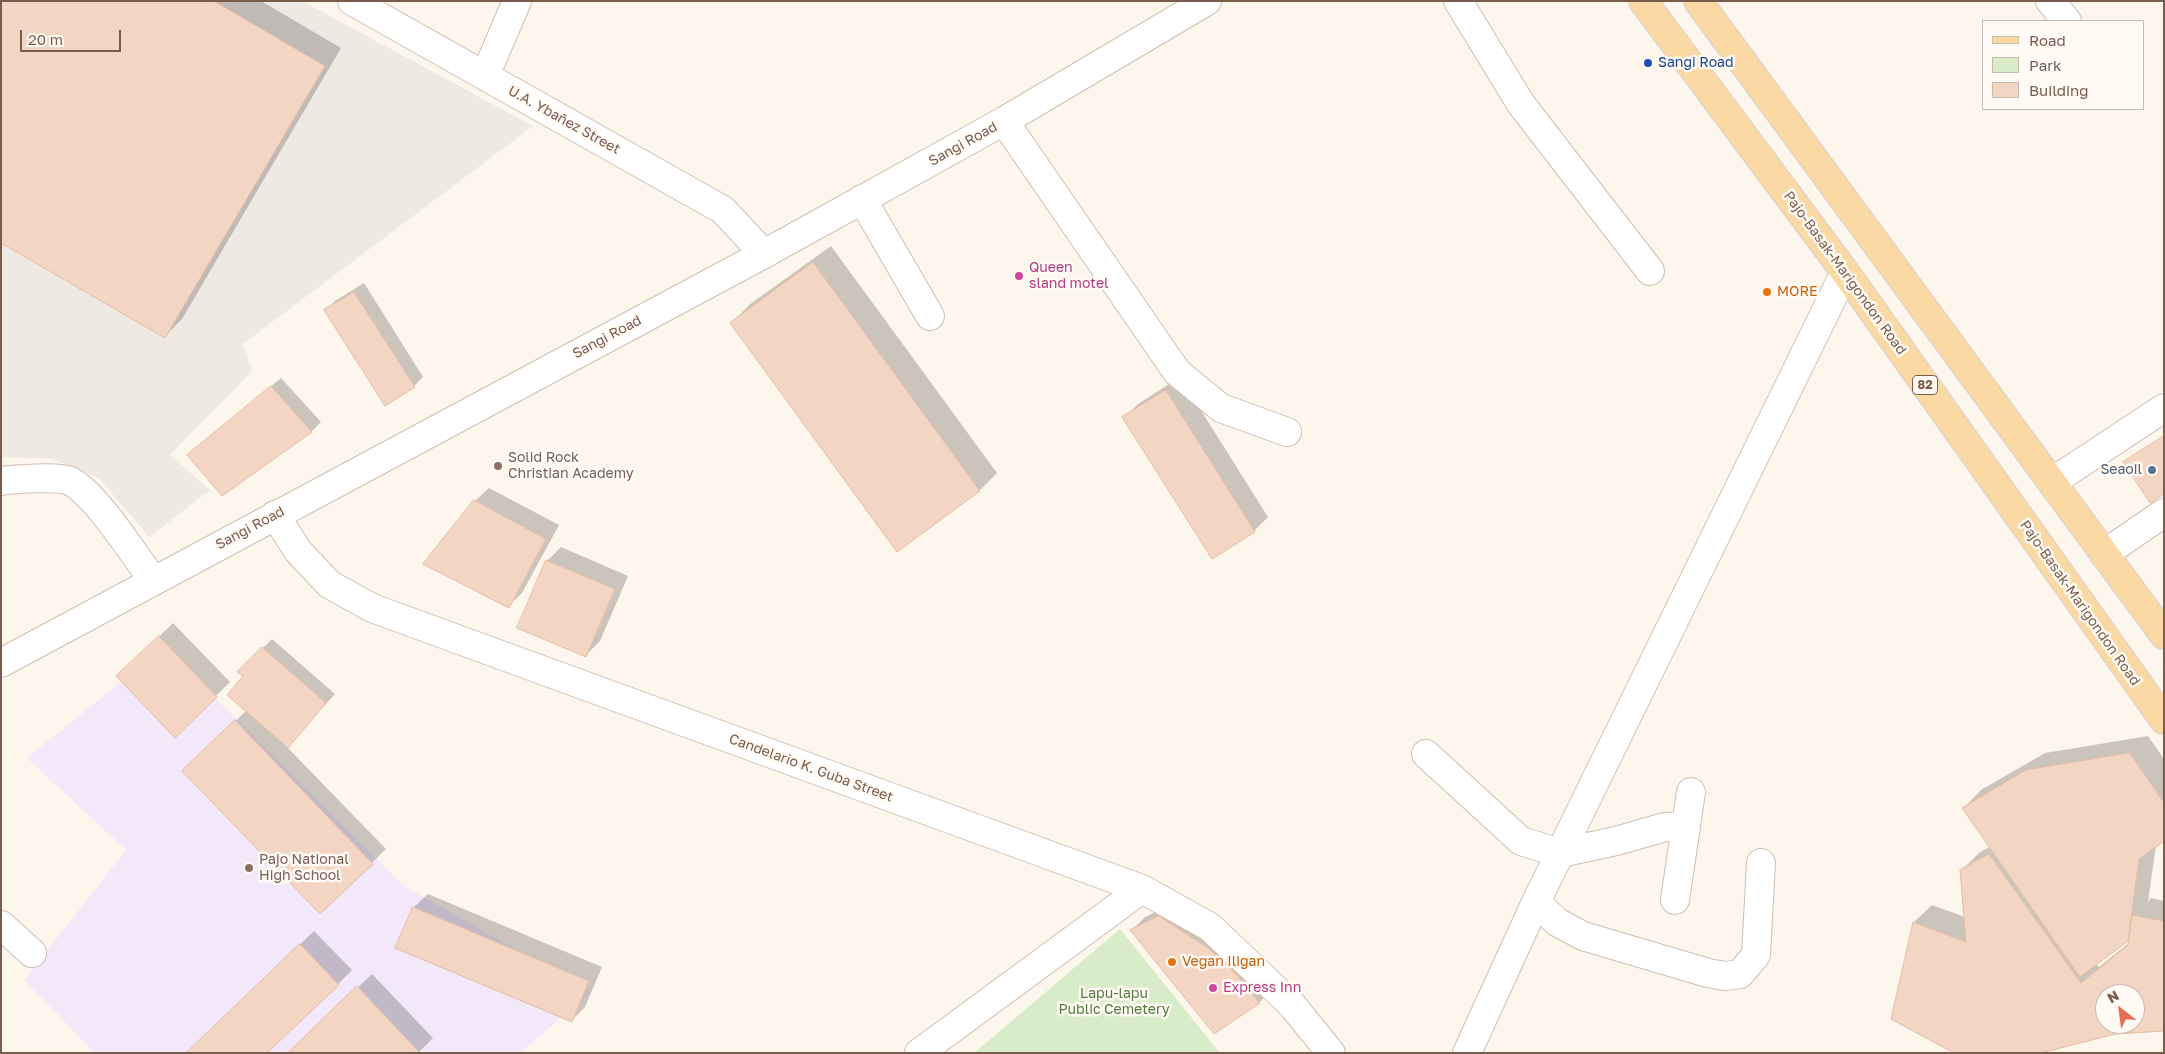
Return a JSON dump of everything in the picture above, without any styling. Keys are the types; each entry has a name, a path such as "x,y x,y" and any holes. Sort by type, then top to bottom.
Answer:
{"main road":[{"name":"Pajo-Basak-Marigondon Road","path":"1643,1 1844,272 2164,720"},
{"path":"1698,1 2164,635"}],"street":[{"name":"U.A. Ybañez Street","path":"352,1 723,210 764,254"},
{"path":"485,76 517,1"},
{"name":"Sangi Road","path":"1,663 764,254 1004,121 1207,1"},
{"path":"1458,1 1521,104 1650,271"},
{"path":"2050,1 2066,20"},
{"path":"1004,121 1177,372 1221,408 1287,432"},
{"path":"862,199 930,316"},
{"path":"1467,1053 1536,902 1844,272"},
{"path":"2052,482 2164,408"},
{"path":"1,481 17,478 68,480 88,494 153,580"},
{"path":"2104,554 2164,513"},
{"name":"Candelario K. Guba Street","path":"275,515 298,551 329,584 372,608 1142,889 1210,927 1292,1005 1331,1053"},
{"path":"1426,754 1521,841 1560,853 1616,841 1665,827 1684,826"},
{"path":"1674,900 1684,826 1691,792"},
{"path":"1536,902 1557,922 1583,936 1708,973 1725,976 1740,974 1756,954 1761,863"},
{"path":"919,1053 1142,889"},
{"path":"1,925 32,953"}],"shaded area":[{"path":"1,1 302,1 533,126 243,344 252,371 170,455 210,490 149,537 99,478 52,459 1,457"},
{"name":"Pajo National High School","path":"164,647 404,886 591,992 520,1053 95,1053 24,980 126,850 27,758"}],"green space":[{"name":"Lapu-lapu Public Cemetery","path":"1120,929 1220,1053 974,1053"}],"building":[{"path":"1,1 214,1 325,66 165,338 1,243"},
{"path":"813,262 980,491 897,552 730,323"},
{"path":"354,292 415,387 385,406 324,310"},
{"path":"271,386 312,432 222,496 187,455"},
{"path":"1166,390 1255,532 1212,559 1122,417"},
{"path":"2164,436 2164,494 2150,503 2123,462"},
{"path":"474,500 546,539 509,608 423,564"},
{"path":"546,560 615,589 586,657 517,628"},
{"path":"159,636 217,697 175,738 116,676"},
{"path":"262,647 326,703 288,748 227,695 243,676 237,672"},
{"path":"235,720 373,864 320,914 182,771"},
{"path":"2130,753 2164,803 2164,841 2139,859 2128,941 2080,977 1962,808 2026,770"},
{"path":"1989,854 2081,983 2128,945 2132,915 2164,921 2164,1031 2145,1032 2145,984 2095,984 2095,1034 2115,1034 2041,1053 1954,1053 1891,1019 1913,922 1966,942 1960,870"},
{"path":"413,907 589,981 572,1022 395,948"},
{"name":"Express Inn","path":"1159,916 1208,948 1236,974 1260,1003 1214,1034 1130,930"},
{"path":"300,944 339,985 267,1053 186,1053"},
{"path":"357,986 420,1053 288,1053"}],"place":[{"name":"Sangi Road","path":"1648,63"},
{"name":"Queen sland motel","path":"1019,276"},
{"name":"MORE","path":"1767,292"},
{"name":"Solid Rock Christian Academy","path":"498,466"},
{"name":"Seaoil","path":"2152,470"},
{"name":"Pajo National High School","path":"249,868"},
{"name":"Vegan Iligan","path":"1172,962"},
{"name":"Express Inn","path":"1213,988"}]}
